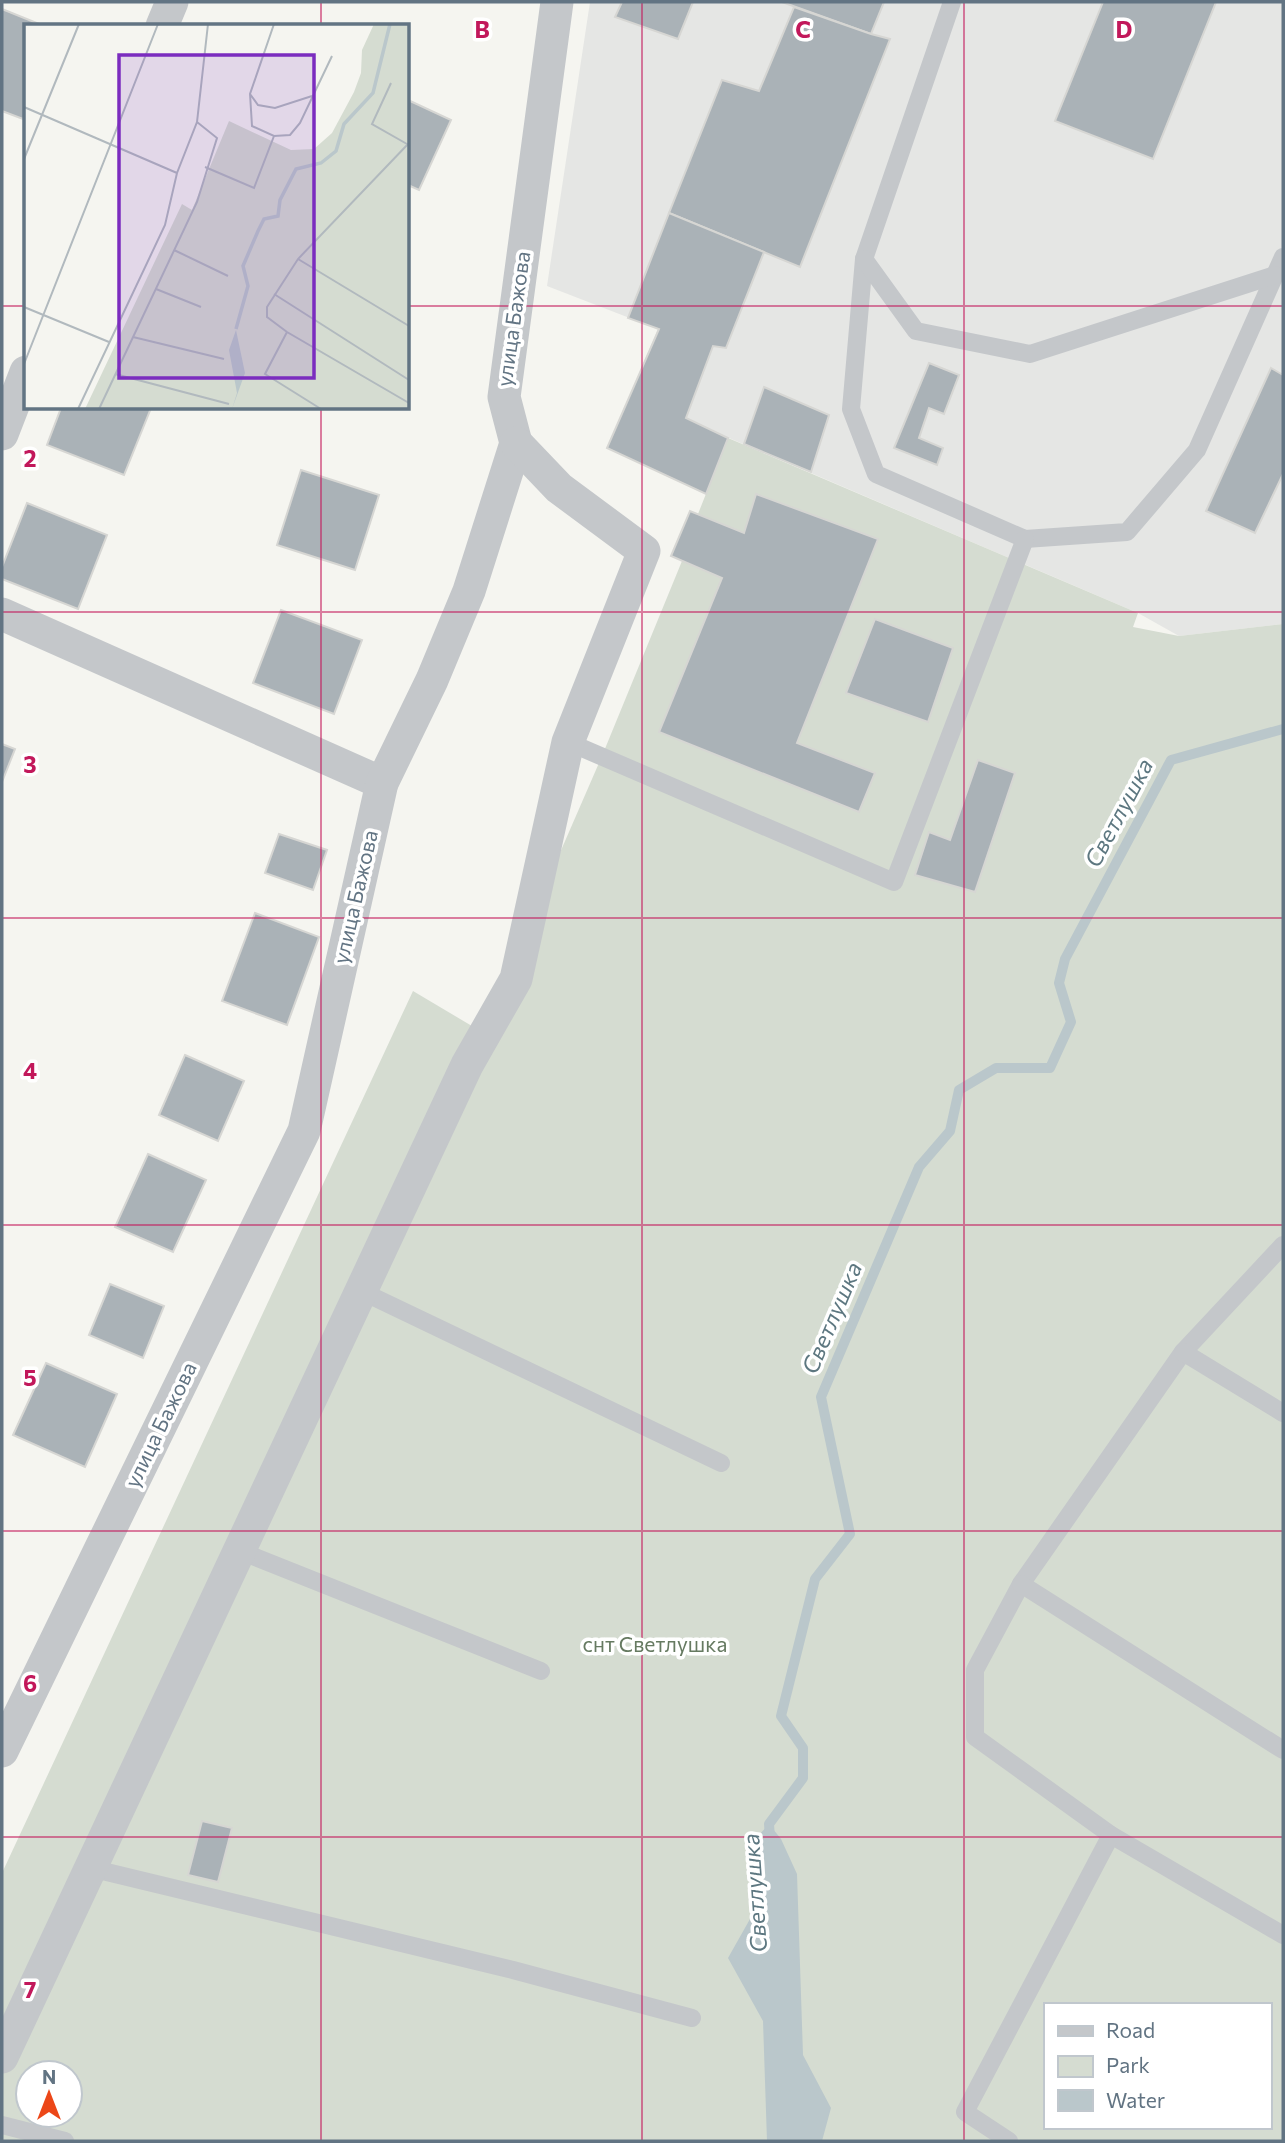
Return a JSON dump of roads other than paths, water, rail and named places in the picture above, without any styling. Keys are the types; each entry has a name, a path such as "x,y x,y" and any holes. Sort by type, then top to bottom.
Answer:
{"street":[{"path":"163,24 172,2"},
{"name":"улица Бажова","path":"2,1751 304,1131 382,783 432,680 469,592 516,443 504,397 556,2"},
{"path":"2,434 24,377"},
{"path":"2,2057 467,1065 516,979 568,742 644,551 559,488 516,443"},
{"path":"2,614 382,783"}],"lane":[{"path":"952,2 864,259 851,409 876,474 1025,539 1127,533 1198,450 1283,257"},
{"path":"864,259 916,331 1030,354 1275,275"},
{"path":"568,742 894,882 1025,539"},
{"path":"1283,1245 1183,1352 1021,1584 975,1670 975,1737 1111,1835 1283,1935"},
{"path":"361,1290 721,1463"},
{"path":"1183,1352 1283,1413"},
{"path":"240,1551 541,1671"},
{"path":"1021,1584 1283,1749"},
{"path":"1009,2141 965,2112 1111,1835"},
{"path":"90,1868 513,1970 692,2018"},
{"path":"2,2125 65,2141"}],"water":[{"path":"769,1824 781,1839 797,1874 803,2055 831,2108 822,2141 767,2141 763,2021 728,1958 750,1919 750,1845"}],"waterway":[{"name":"Светлушка","path":"770,1838 769,1824 803,1778 803,1748 781,1716 815,1579 850,1534 821,1397 919,1167 950,1131 959,1090 996,1068 1050,1068 1071,1022 1059,983 1065,959 1171,760 1283,729"}],"park label":[{"name":"снт Светлушка","path":"655,1645"}]}
